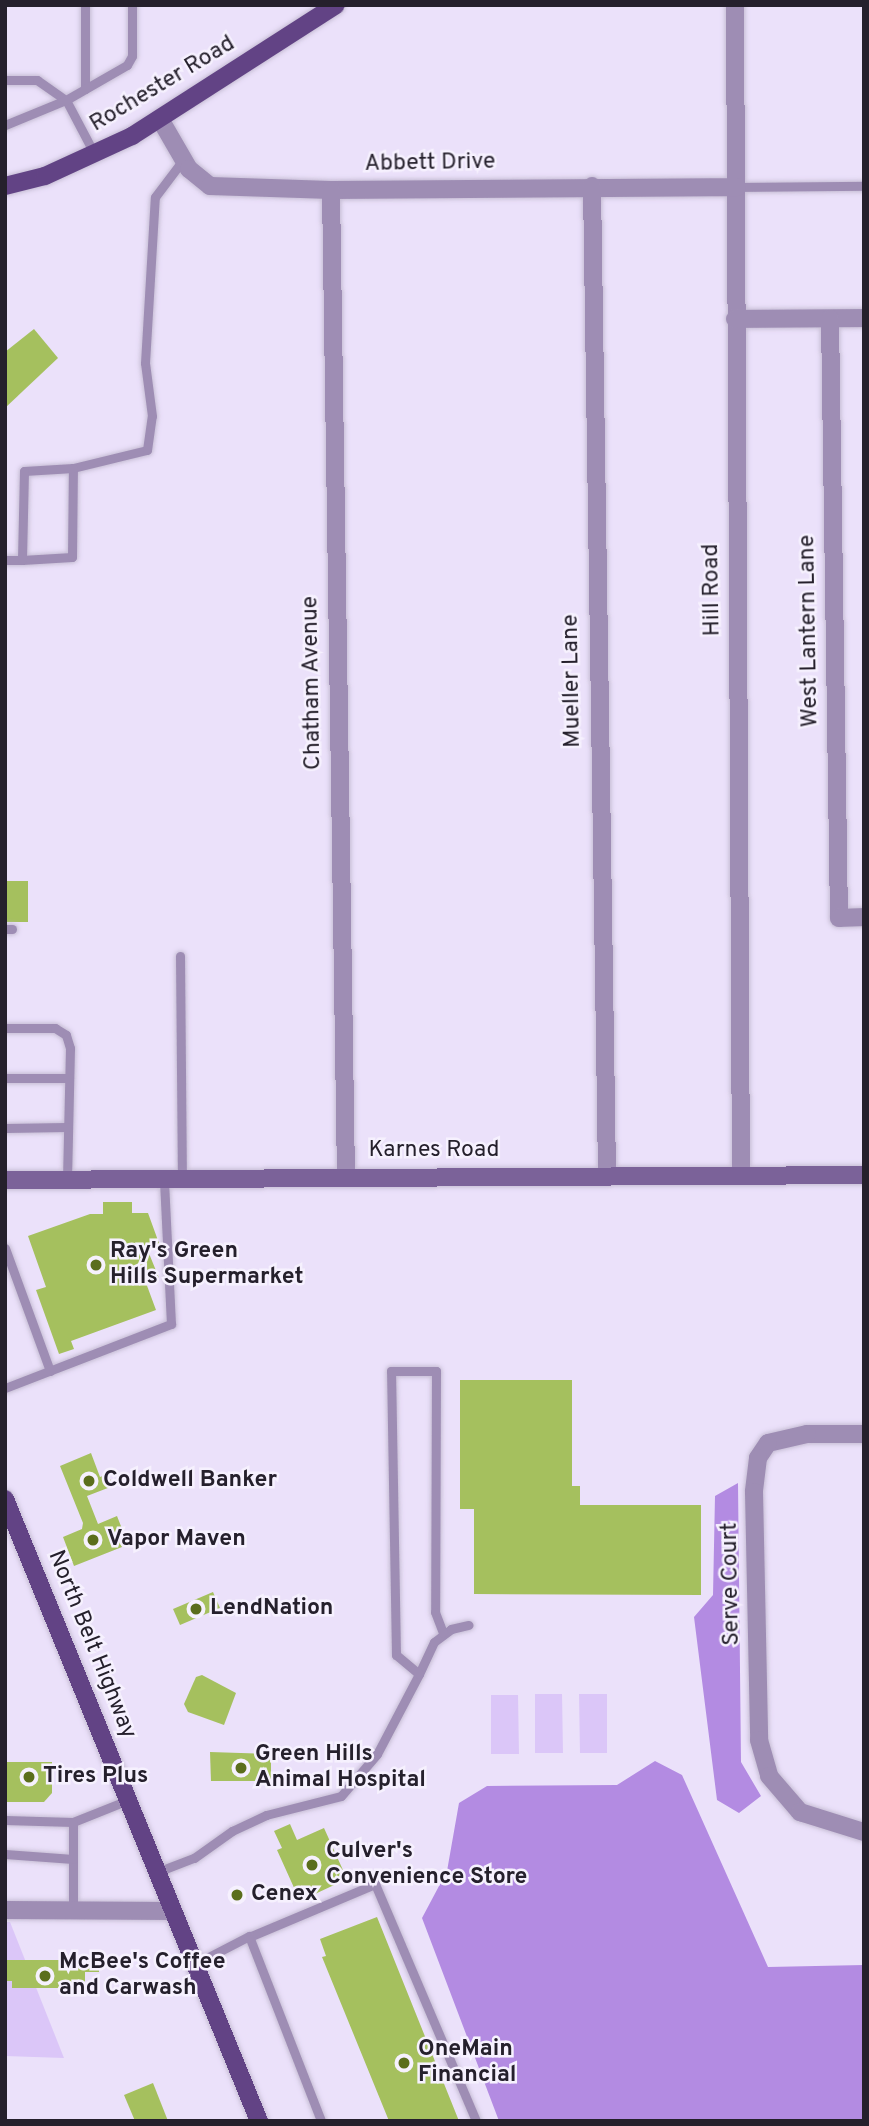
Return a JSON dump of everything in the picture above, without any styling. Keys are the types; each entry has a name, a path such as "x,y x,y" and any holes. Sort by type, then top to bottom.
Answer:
{"main road":[{"name":"Rochester Road","path":"5,187 95,155 160,119 336,5"},
{"name":"North Belt Highway","path":"5,1499 259,2121"}],"street":[{"name":"Hill Road","path":"735,5 741,1174"},
{"name":"Abbett Drive","path":"160,119 183,160 210,186 331,190 737,187"},
{"name":"Mueller Lane","path":"592,187 607,1175"},
{"name":"Chatham Avenue","path":"331,190 346,1176"},
{"path":"735,319 864,318"},
{"name":"West Lantern Lane","path":"830,319 839,918 864,917"},
{"name":"Karnes Road","path":"5,1180 864,1175"},
{"name":"Serve Court","path":"864,1434 784,1437 768,1443 758,1458 754,1492 759,1740 769,1776 800,1812 864,1832"},
{"path":"5,1910 173,1911"}],"lane":[{"path":"85,5 85,89"},
{"path":"5,125 66,100 127,65 132,56 132,5"},
{"path":"5,80 37,80 66,100 95,155"},
{"path":"22,560 24,471 73,468 147,450 152,416 145,363 155,197 183,160"},
{"path":"737,187 864,187"},
{"path":"5,560 72,557 73,468"},
{"path":"5,1388 171,1324 180,956"},
{"path":"5,1028 55,1028 66,1035 69,1078 67,1180"},
{"path":"5,1078 69,1078"},
{"path":"5,1128 67,1127"},
{"path":"5,1248 50,1371"},
{"path":"419,1674 396,1655 391,1371 436,1371 435,1612 443,1633"},
{"path":"157,1872 194,1858 232,1830 266,1815 341,1796 377,1754 434,1642 443,1633 469,1625"},
{"path":"5,1820 73,1822 128,1800"},
{"path":"73,1822 74,1911"},
{"path":"5,1854 73,1859"},
{"path":"195,1964 249,1937 375,1884 476,2121"},
{"path":"249,1937 321,2121"}],"shaded area":[{"path":"738,1483 741,1762 761,1796 739,1813 717,1800 694,1617 713,1595 715,1496"},
{"path":"535,1694 562,1694 563,1753 535,1753"},
{"path":"579,1694 607,1694 607,1753 580,1753"},
{"path":"491,1695 518,1695 519,1754 491,1754"},
{"path":"655,1761 682,1775 768,1967 864,1965 864,2121 499,2121 422,1918 447,1871 459,1803 487,1786 617,1785"},
{"path":"5,1922 10,1922 64,2058 5,2056"}],"building":[{"path":"34,329 58,358 5,408 5,352"},
{"path":"5,881 28,881 28,922 5,922"},
{"name":"Ray's Green Hills Supermarket","path":"103,1202 132,1202 132,1213 148,1213 160,1246 148,1251 159,1278 146,1283 156,1310 71,1341 74,1349 59,1354 36,1290 46,1287 28,1236 90,1214 103,1214"},
{"path":"460,1380 572,1380 572,1486 580,1486 580,1505 701,1505 701,1595 474,1594 474,1509 460,1509"},
{"path":"91,1453 100,1477 108,1474 113,1486 87,1496 98,1524 117,1516 126,1539 119,1541 122,1547 74,1566 63,1537 82,1529 83,1523 60,1466"},
{"name":"LendNation","path":"213,1592 220,1608 180,1625 173,1609"},
{"path":"202,1675 236,1693 224,1725 188,1712 184,1704 196,1677"},
{"name":"Green Hills Animal Hospital","path":"210,1752 271,1754 271,1781 211,1781"},
{"name":"Tires Plus","path":"5,1762 52,1762 52,1793 44,1802 5,1802"},
{"name":"Culver's Convenience Store","path":"290,1824 297,1840 324,1828 347,1879 300,1901 277,1850 282,1848 274,1831"},
{"path":"377,1917 459,2121 389,2121 322,1957 326,1956 320,1939"},
{"name":"McBee's Coffee and Carwash","path":"5,1960 99,1960 99,1972 85,1972 85,1988 12,1988 12,1981 5,1981"},
{"path":"153,2083 168,2121 135,2121 124,2095"}],"place":[{"name":"Ray's Green Hills Supermarket","path":"96,1265"},
{"name":"Coldwell Banker","path":"89,1481"},
{"name":"Vapor Maven","path":"93,1540"},
{"name":"LendNation","path":"196,1609"},
{"name":"Green Hills Animal Hospital","path":"241,1768"},
{"name":"Tires Plus","path":"29,1777"},
{"name":"Culver's Convenience Store","path":"312,1865"},
{"name":"Cenex","path":"237,1895"},
{"name":"McBee's Coffee and Carwash","path":"45,1976"},
{"name":"OneMain Financial","path":"404,2063"}]}
